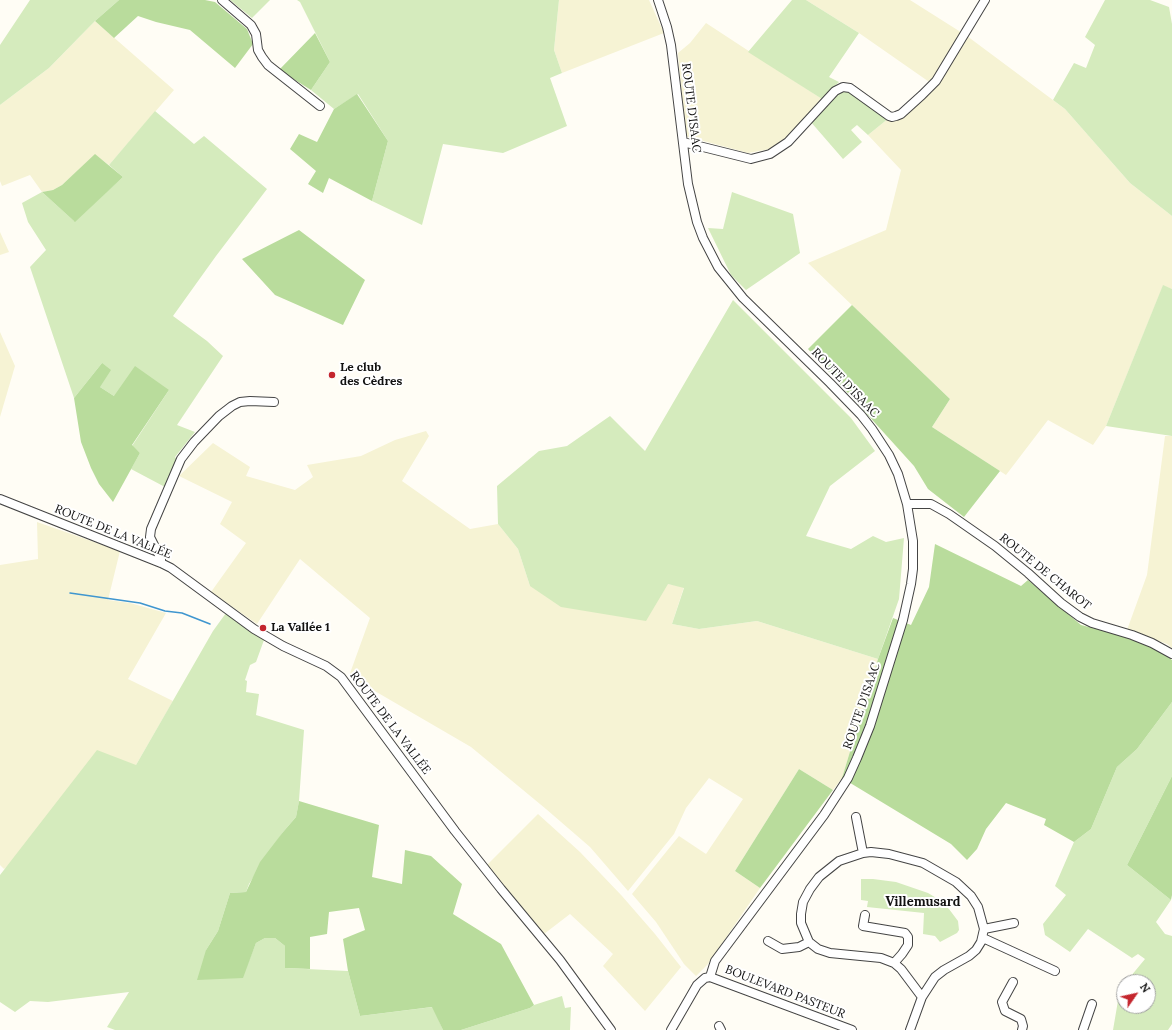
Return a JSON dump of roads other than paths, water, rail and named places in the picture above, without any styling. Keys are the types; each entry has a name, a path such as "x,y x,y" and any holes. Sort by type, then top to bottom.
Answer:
{"street":[{"path":"222,0 251,25 256,34 258,50 268,65 320,106"},
{"name":"ROUTE D'ISAAC","path":"658,0 671,45 691,203 703,238 718,267 743,298 830,383 861,415 872,429 889,455 898,474 911,520 913,541 913,568 904,620 870,726 859,753 840,790 715,960 710,977"},
{"path":"683,142 751,159 770,154 788,142 835,91 843,87 850,88 889,116 892,117 901,114 936,81 985,0"},
{"path":"161,563 161,559 150,537 150,529 181,459 194,442 219,416 232,406 240,402 250,401 274,402"},
{"name":"ROUTE DE LA VALLÉE","path":"0,499 171,568 254,629 283,646 326,666 342,678 455,831 500,889 540,936 610,1030"},
{"name":"ROUTE DE CHAROT","path":"907,504 931,504 949,514 994,546 1028,573 1061,603 1080,617 1092,623 1132,635 1152,643 1172,654"},
{"path":"856,817 863,852"},
{"path":"910,1030 922,997 935,977 976,950 983,938 984,929 978,907 971,896 956,882 923,863 889,854 863,852 839,861 819,877 803,902 801,923 809,942 818,949 830,952 881,958 894,963 905,973 922,997"},
{"path":"864,915 863,926 905,933 908,936 908,945 894,963"},
{"path":"984,929 1014,923"},
{"path":"983,938 1055,971"},
{"path":"768,941 782,949 799,947 809,942"},
{"path":"671,1030 697,985 704,978 710,977"},
{"name":"BOULEVARD PASTEUR","path":"710,977 852,1030"},
{"path":"1014,982 1002,1002 1005,1011 1021,1019 1023,1026 1022,1030"},
{"path":"1083,1030 1092,1004"}],"waterway":[{"path":"70,593 140,603 165,611 182,613 210,624"}],"place":[{"name":"Le club des Cèdres","path":"332,375"},
{"name":"La Vallée 1","path":"263,628"}],"district":[{"name":"Villemusard","path":"923,902"}]}
